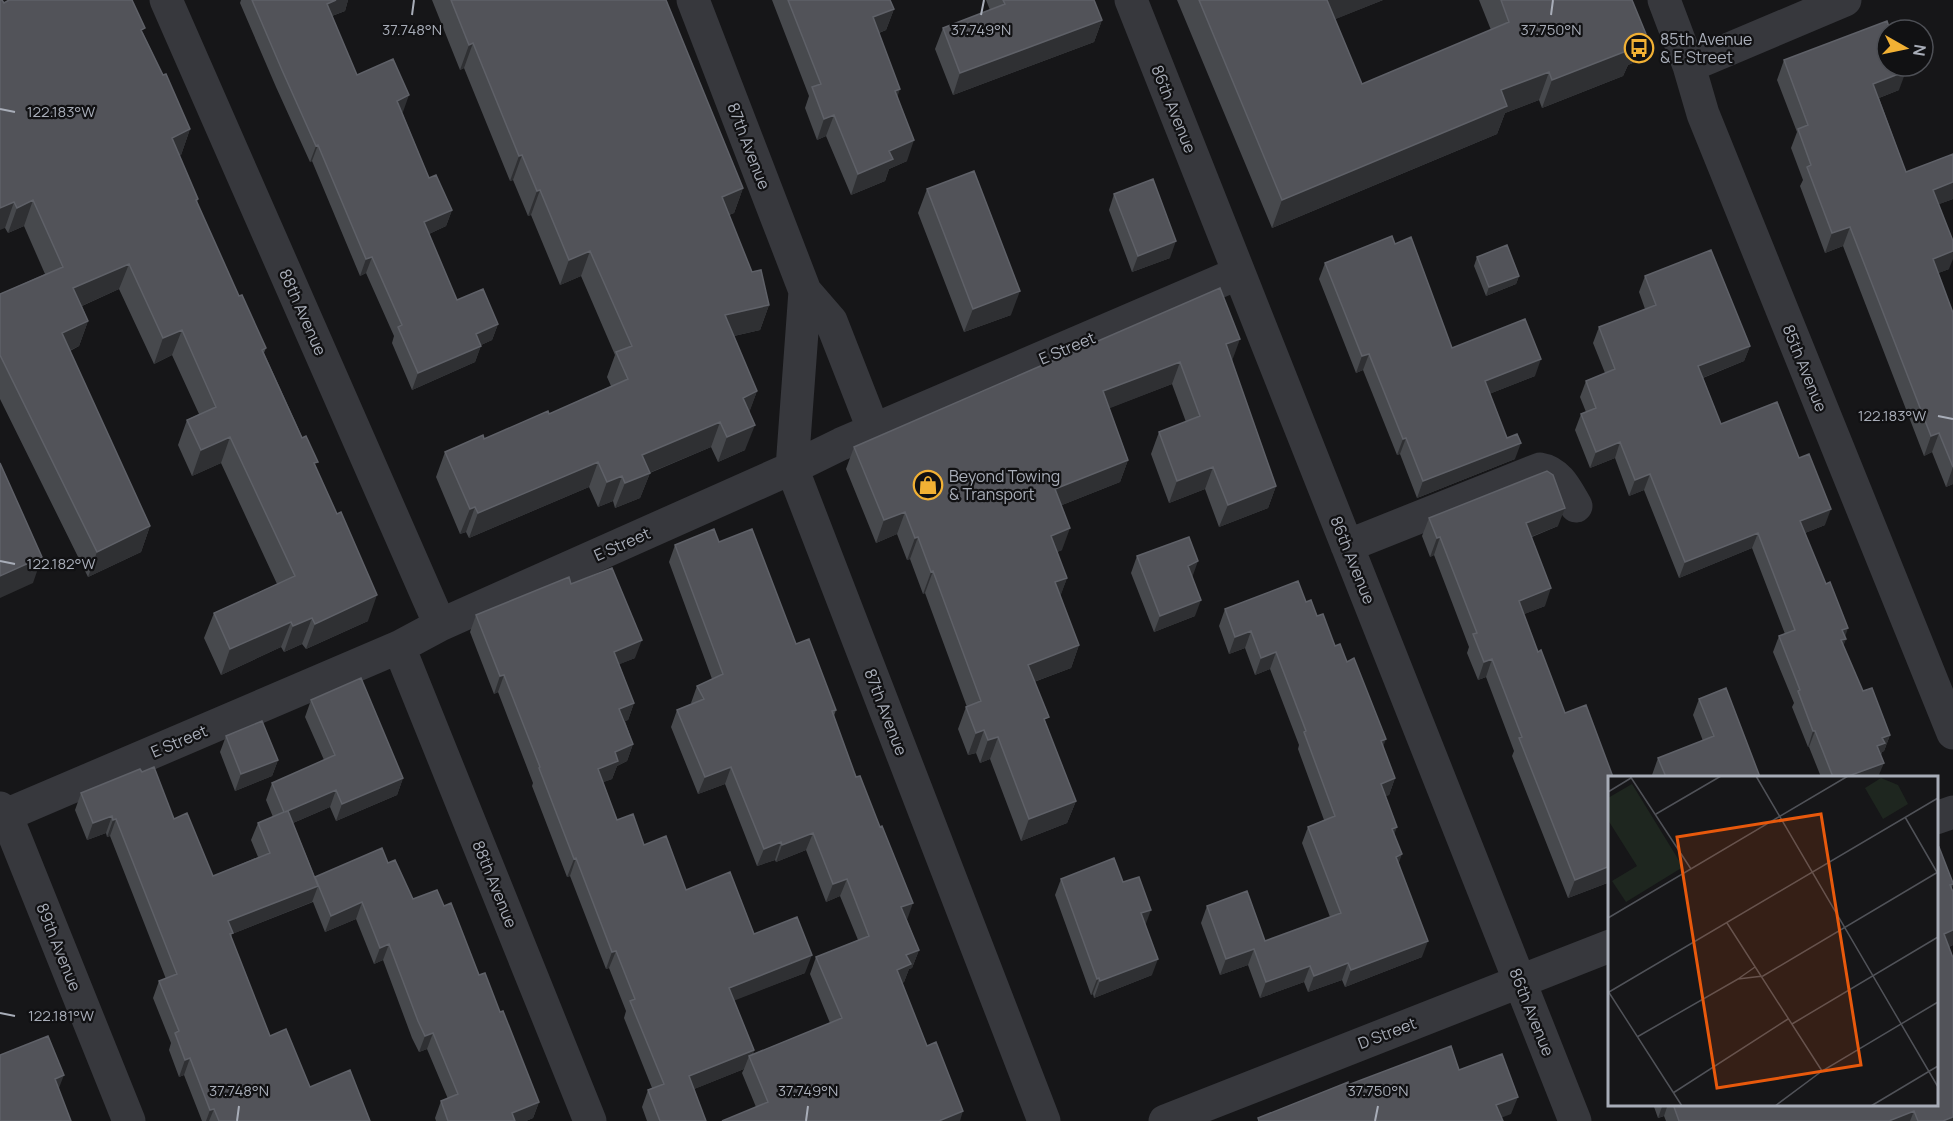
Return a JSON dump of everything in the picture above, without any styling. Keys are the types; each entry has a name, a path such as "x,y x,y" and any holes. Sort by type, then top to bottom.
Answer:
{"street":[{"name":"88th Avenue","path":"166,0 440,625"},
{"name":"87th Avenue","path":"693,0 805,291 831,321 874,431"},
{"name":"86th Avenue","path":"1131,0 1575,1121"},
{"name":"85th Avenue","path":"1664,0 1689,66 1703,114 1953,733"},
{"path":"1689,66 1845,0"},
{"name":"E Street","path":"3,811 399,647 440,625 841,444 1239,273"},
{"name":"87th Avenue","path":"805,291 792,468 1044,1121"},
{"path":"1347,546 1540,469 1548,470 1562,482 1576,506"},
{"name":"88th Avenue","path":"399,647 590,1121"},
{"name":"89th Avenue","path":"3,811 129,1121"},
{"path":"1938,817 1953,812"},
{"name":"D Street","path":"1165,1121 1608,947"}],"building":[{"path":"0,0 4,3 9,0 132,0 145,28 141,30 163,75 166,74 190,129 172,138 198,199 196,200 239,296 242,295 266,348 262,350 302,438 306,436 318,462 314,463 337,514 341,512 377,595 315,624 312,618 293,626 291,622 230,649 214,613 295,576 230,437 201,450 187,420 216,407 182,330 163,338 129,264 73,288 88,321 62,333 150,526 97,552 0,355 0,294 63,267 33,200 17,208 14,202 0,208"},
{"path":"252,0 336,0 327,4 357,75 393,59 409,95 397,101 429,178 436,175 452,210 424,222 457,300 483,289 498,324 476,334 481,346 418,373 398,327 402,325 372,257 366,259 318,145 316,146"},
{"path":"451,0 666,0 743,188 722,197 752,272 761,270 769,305 725,315 757,391 743,398 755,425 727,437 720,422 642,455 650,473 625,483 622,476 607,482 598,462 478,513 475,507 470,509 445,452 483,435 484,439 548,411 549,414 628,379 616,352 632,346 590,251 569,260 540,190 537,191 522,155 519,156 473,43 469,45"},
{"path":"788,0 890,0 894,9 873,17 900,89 895,91 914,140 889,151 893,159 858,174 834,115 824,119 812,87 821,84"},
{"path":"1003,0 1094,0 1102,20 960,73 943,28 1005,4"},
{"path":"1199,0 1327,0 1362,84 1509,22 1501,0 1632,0 1646,34 1630,40 1634,48 1552,80 1549,72 1501,90 1507,106 1282,200"},
{"path":"1875,26 1875,78 1888,78 1873,84 1906,172 1953,154 1953,182 1933,190 1953,241 1953,251 1933,259 1953,313 1953,467 1939,433 1931,436 1850,227 1832,233 1807,167 1811,165 1798,129 1808,125 1784,60"},
{"path":"974,171 1020,291 973,309 927,189"},
{"path":"1153,179 1176,241 1138,256 1114,194"},
{"path":"1392,236 1395,244 1411,237 1452,348 1525,319 1541,359 1485,381 1507,438 1517,434 1521,443 1423,481 1406,438 1403,439 1369,354 1362,356 1325,263"},
{"path":"1507,245 1519,276 1489,287 1477,257"},
{"path":"1711,250 1750,346 1698,366 1721,424 1777,402 1799,458 1809,454 1831,509 1800,521 1826,584 1830,582 1848,628 1842,630 1846,639 1841,640 1863,691 1872,688 1890,735 1882,738 1885,743 1877,746 1884,763 1849,776 1833,776 1815,731 1813,731 1779,636 1795,630 1758,533 1685,562 1650,474 1635,480 1620,442 1596,452 1581,414 1596,408 1586,381 1615,369 1599,327 1656,305 1645,276"},
{"path":"1220,288 1240,339 1226,344 1276,486 1228,505 1213,467 1177,481 1159,432 1200,416 1180,362 1103,391 1128,460 1055,489 1070,528 1051,536 1067,578 1055,582 1079,645 1028,665 1049,717 1044,719 1076,801 1029,819 998,737 988,740 984,730 976,733 966,707 981,701 933,571 931,572 918,537 915,538 905,512 884,520 854,447"},
{"path":"0,463 42,557 0,576"},
{"path":"1547,471 1553,475 1565,508 1526,523 1551,588 1519,601 1538,652 1541,650 1565,713 1586,705 1613,776 1608,776 1608,867 1575,880 1519,738 1522,737 1492,659 1484,662 1473,634 1477,633 1440,537 1437,538 1429,518"},
{"path":"714,529 719,542 752,529 796,644 809,639 836,710 832,711 856,777 860,776 913,903 901,907 919,950 906,955 911,964 897,970 927,1046 936,1042 963,1111 939,1121 722,1121 768,1102 749,1056 842,1018 816,957 869,936 847,879 833,884 813,833 764,849 731,767 705,777 677,710 704,699 697,686 723,674 675,545"},
{"path":"1189,537 1198,561 1188,566 1201,600 1160,616 1137,556"},
{"path":"612,568 642,640 614,652 634,703 619,709 633,744 615,752 618,761 598,769 617,820 633,814 644,845 666,836 686,890 730,872 754,934 797,917 812,955 729,988 754,1050 689,1076 706,1121 660,1121 648,1090 664,1084 630,1001 635,999 616,951 612,952 504,675 500,676 476,615 569,577 571,584"},
{"path":"1298,581 1306,602 1311,600 1317,616 1323,614 1335,646 1340,644 1347,662 1354,658 1386,739 1381,741 1395,778 1381,784 1397,827 1392,829 1402,854 1396,857 1428,941 1351,970 1348,963 1314,976 1310,966 1266,982 1254,949 1226,959 1207,906 1247,891 1265,941 1341,913 1308,827 1335,816 1276,652 1261,658 1251,631 1235,637 1225,609"},
{"path":"361,678 403,778 342,804 336,790 285,812 288,811 318,886 228,921 233,933 230,934 270,1036 286,1029 310,1087 350,1070 370,1121 219,1121 214,1109 210,1110 190,1058 185,1060 175,1033 179,1031 159,981 177,974 116,819 113,820 112,816 93,823 81,793 140,769 142,772 154,767 174,819 187,813 213,876 270,853 258,823 284,812 272,783 335,755 311,700"},
{"path":"1726,688 1760,776 1666,776 1658,758 1714,736 1699,699"},
{"path":"262,721 278,760 241,774 226,736"},
{"path":"1938,847 1953,883 1950,885 1953,892 1953,930 1944,934 1953,958 1953,1117 1943,1121 1918,1121 1914,1111 1889,1121 1679,1121 1674,1106 1938,1106"},
{"path":"382,848 388,863 395,860 413,899 437,890 444,906 451,903 479,975 485,973 500,1012 503,1011 539,1102 512,1113 515,1121 448,1121 441,1101 458,1094 433,1033 425,1036 418,1021 389,944 380,948 362,902 331,916 315,877"},
{"path":"1114,858 1123,882 1139,877 1151,910 1141,913 1158,959 1100,981 1099,978 1097,979 1061,879"},
{"path":"48,1036 64,1075 55,1079 71,1121 0,1121 0,1055"},
{"path":"1451,1046 1459,1070 1502,1054 1518,1097 1496,1105 1503,1121 1259,1121 1258,1118 1348,1082 1348,1085"}],"place":[{"name":"85th Avenue & E Street","path":"1639,48"},
{"name":"Beyond Towing & Transport","path":"928,485"}]}
